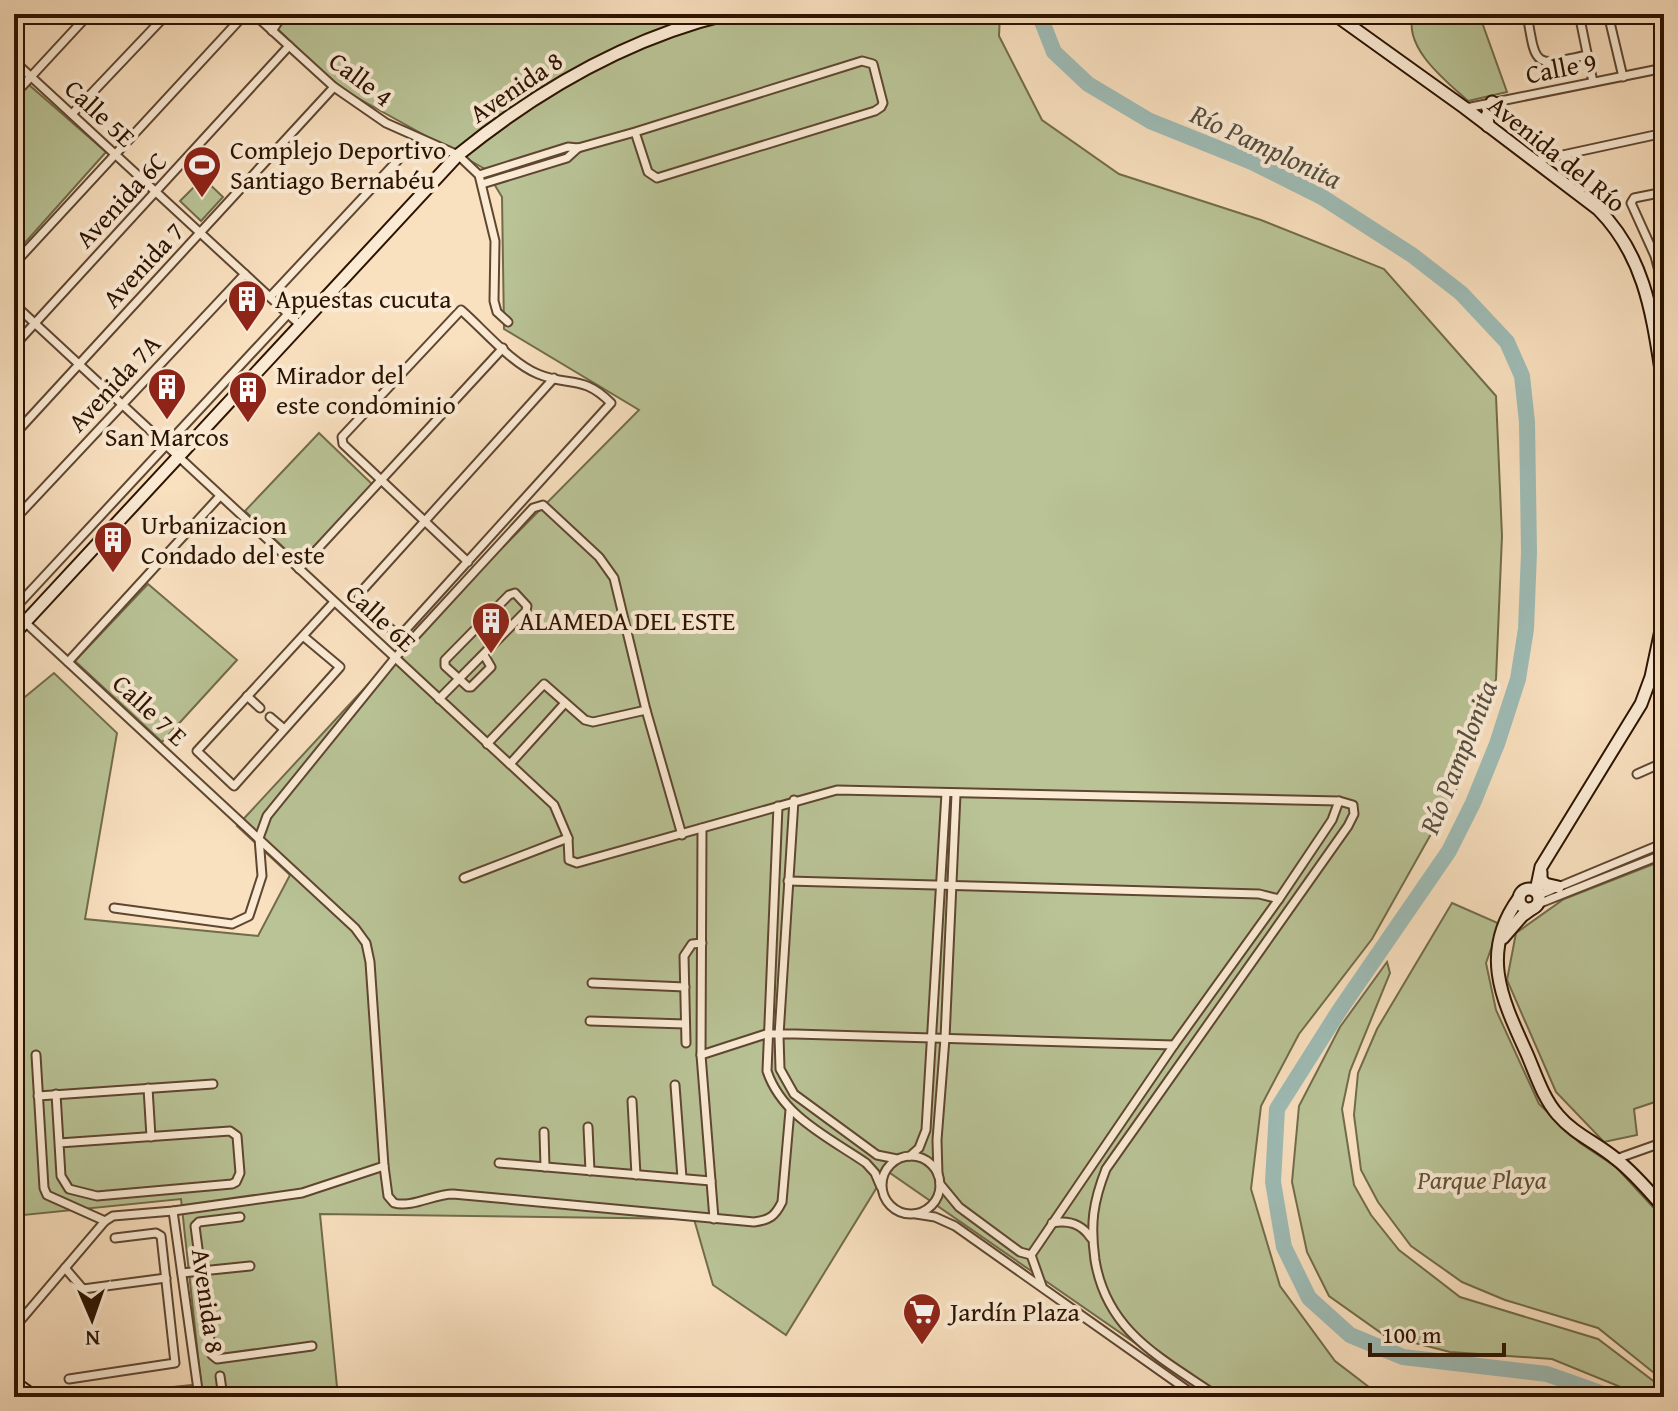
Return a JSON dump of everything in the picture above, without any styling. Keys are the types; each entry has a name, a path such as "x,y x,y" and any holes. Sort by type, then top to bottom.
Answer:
{"highway":[{"path":"14,1384 32,1397"}],"main road":[{"name":"Avenida 8","path":"14,634 458,155 489,130 583,68 678,28 728,14"},
{"name":"Avenida del Río","path":"1334,14 1465,108 1598,209 1612,223 1632,252 1649,306 1664,389"},
{"path":"1488,126 1487,116 1492,102"},
{"path":"1499,945 1508,931 1537,902 1541,867 1641,704 1651,677 1664,616"},
{"path":"1541,867 1543,882 1558,887"},
{"path":"1541,867 1532,874 1506,919 1496,965 1500,993 1548,1103 1575,1132 1616,1159 1664,1208"},
{"path":"1521,895 1533,890 1537,902"},
{"path":"1521,895 1525,908 1537,902"}],"street":[{"path":"14,95 89,14"},
{"path":"72,114 167,14"},
{"path":"14,264 245,14"},
{"name":"Calle 4","path":"254,14 334,87 386,123 458,155 481,180"},
{"path":"272,31 283,14"},
{"path":"1527,14 1534,56 1542,62 1553,63 1587,55"},
{"path":"1579,14 1593,82"},
{"path":"1608,14 1623,77"},
{"path":"1660,14 1664,32"},
{"name":"Avenida 6C","path":"14,346 289,46"},
{"name":"Calle 5E","path":"14,61 299,324"},
{"path":"508,322 497,312 494,301 495,241 481,180 567,158 578,148 862,61 873,64 883,103 875,111 657,178 648,172 635,132"},
{"name":"Calle 9","path":"1465,108 1664,68"},
{"name":"Avenida 7","path":"14,435 334,87"},
{"path":"1533,161 1664,133"},
{"path":"270,297 398,160"},
{"path":"1664,192 1634,198 1631,203 1660,255 1664,290"},
{"name":"Avenida 7A","path":"14,520 245,274"},
{"name":"Calle 6E","path":"14,304 554,805 568,838 569,860 577,863 682,835"},
{"path":"468,562 425,520 343,444 342,437 461,310 537,374 586,383 611,403 468,562 399,636 358,601 359,594 425,520 554,378"},
{"path":"14,610 288,314"},
{"path":"299,569 503,348"},
{"path":"236,370 248,380"},
{"path":"68,662 220,496"},
{"path":"114,908 232,924 249,916 261,882 259,838 267,816 395,658 533,508 543,505 599,557 614,578 646,710 682,835 837,790 1339,801 1353,805 1354,814 1348,826 1106,1169 1095,1198 1092,1240 1103,1293 1121,1322 1146,1347 1218,1397"},
{"path":"439,699 460,680 528,609 515,593 509,595 445,660 445,666 460,680 471,687 491,667 484,655"},
{"path":"303,636 340,667 234,786 197,751 334,602"},
{"name":"Calle 7 E","path":"14,610 355,928 366,943 370,962 384,1166"},
{"path":"487,744 544,684 585,720 593,722 646,710"},
{"path":"247,696 260,708"},
{"path":"510,764 565,703"},
{"path":"270,717 284,729"},
{"path":"1637,774 1664,762"},
{"path":"794,800 779,1035 780,1069 794,1094 877,1155 897,1159 910,1156 919,1148 926,1130 946,793"},
{"path":"916,1214 936,1200 939,1180 937,1140 956,794"},
{"path":"1031,1255 1174,1045 1279,899 1332,820 1339,801"},
{"path":"778,806 766,1034 767,1071 772,1087 790,1110 866,1163 875,1173 885,1200 895,1210 935,1217 955,1226 1197,1397"},
{"path":"702,828 701,1055 714,1219"},
{"path":"464,878 568,838"},
{"path":"1537,902 1558,887 1664,843"},
{"path":"1537,902 1664,854"},
{"path":"788,881 1259,894 1279,899"},
{"path":"686,1043 686,951 692,944 702,943"},
{"path":"592,983 685,987"},
{"path":"590,1021 685,1024"},
{"path":"701,1055 766,1034 1174,1045"},
{"path":"36,1055 44,1188 47,1195 105,1221"},
{"path":"38,1096 213,1084"},
{"path":"675,1085 682,1178"},
{"path":"148,1088 151,1137"},
{"path":"56,1094 61,1176 65,1186 91,1196 232,1184 240,1173 237,1136 230,1131 59,1143"},
{"path":"632,1101 636,1175"},
{"path":"14,1328 105,1221 113,1216 302,1193 384,1166 388,1196 400,1205 453,1194 714,1219 767,1221 776,1215 782,1202 790,1110"},
{"path":"788,1137 795,1127 807,1123"},
{"path":"588,1127 590,1171"},
{"path":"544,1132 545,1167"},
{"path":"1616,1159 1664,1142"},
{"path":"910,1156 927,1161 959,1207 1020,1252 1031,1255"},
{"path":"881,1187 885,1171 897,1159"},
{"path":"499,1163 711,1181"},
{"name":"Avenida 8","path":"173,1211 199,1397"},
{"path":"240,1217 196,1223 214,1358 312,1346"},
{"path":"1052,1223 1064,1221 1076,1224 1092,1240"},
{"path":"69,1379 175,1363 161,1236 115,1238"},
{"path":"1031,1255 1042,1286"},
{"path":"182,1273 250,1266"},
{"path":"65,1268 83,1289 166,1278"},
{"path":"220,1376 223,1397"}],"green space":[{"path":"262,14 1000,14 999,36 1042,120 1119,174 1261,220 1384,269 1496,396 1502,536 1496,679 1458,786 1372,939 1299,1034 1261,1106 1251,1189 1280,1286 1335,1361 1382,1397 1213,1397 887,1171 786,1335 713,1285 694,1219 320,1214 338,1397 79,1397 201,1384 181,1199 14,1216 14,706 54,673 117,733 85,919 258,936 290,875 237,826 385,666 639,410 504,329 502,197 485,169 338,87"},
{"path":"1413,14 1479,14 1507,92 1468,101 1438,74 1420,51 1414,39"},
{"path":"28,84 106,152 14,255 14,98"},
{"name":"Complejo Deportivo Santiago Bernabéu","path":"203,178 223,197 201,221 180,201"},
{"path":"319,433 373,485 300,563 245,511"},
{"path":"148,584 237,660 162,742 75,661"},
{"path":"1664,860 1664,1099 1634,1109 1637,1135 1604,1142 1556,1092 1507,980 1516,933 1564,899"},
{"name":"Parque Playa","path":"1452,903 1500,924 1486,963 1496,1010 1539,1104 1580,1143 1616,1167 1664,1219 1664,1381 1598,1328 1505,1300 1462,1282 1411,1246 1378,1202 1361,1170 1354,1115 1358,1073 1377,1029"},
{"path":"1387,962 1390,973 1350,1071 1342,1109 1354,1185 1371,1215 1399,1250 1460,1297 1598,1339 1664,1389 1664,1397 1645,1397 1552,1359 1450,1352 1384,1335 1329,1296 1307,1252 1292,1182 1299,1106 1340,1027"}],"waterway":[{"name":"Río Pamplonita","path":"1039,14 1054,52 1088,84 1150,121 1252,162 1322,197 1412,255 1461,293 1507,342 1522,376 1527,422 1529,552 1526,629 1518,679 1497,744 1449,851 1339,1011 1277,1109 1273,1182 1284,1247 1309,1298 1350,1335 1403,1357 1547,1374 1612,1397"}],"place":[{"name":"Complejo Deportivo Santiago Bernabéu","path":"202,199"},
{"name":"Apuestas cucuta","path":"247,333"},
{"name":"San Marcos","path":"167,421"},
{"name":"Mirador del este condominio","path":"248,424"},
{"name":"Urbanizacion Condado del este","path":"113,574"},
{"name":"ALAMEDA DEL ESTE","path":"491,655"},
{"name":"Jardín Plaza","path":"922,1346"}]}
